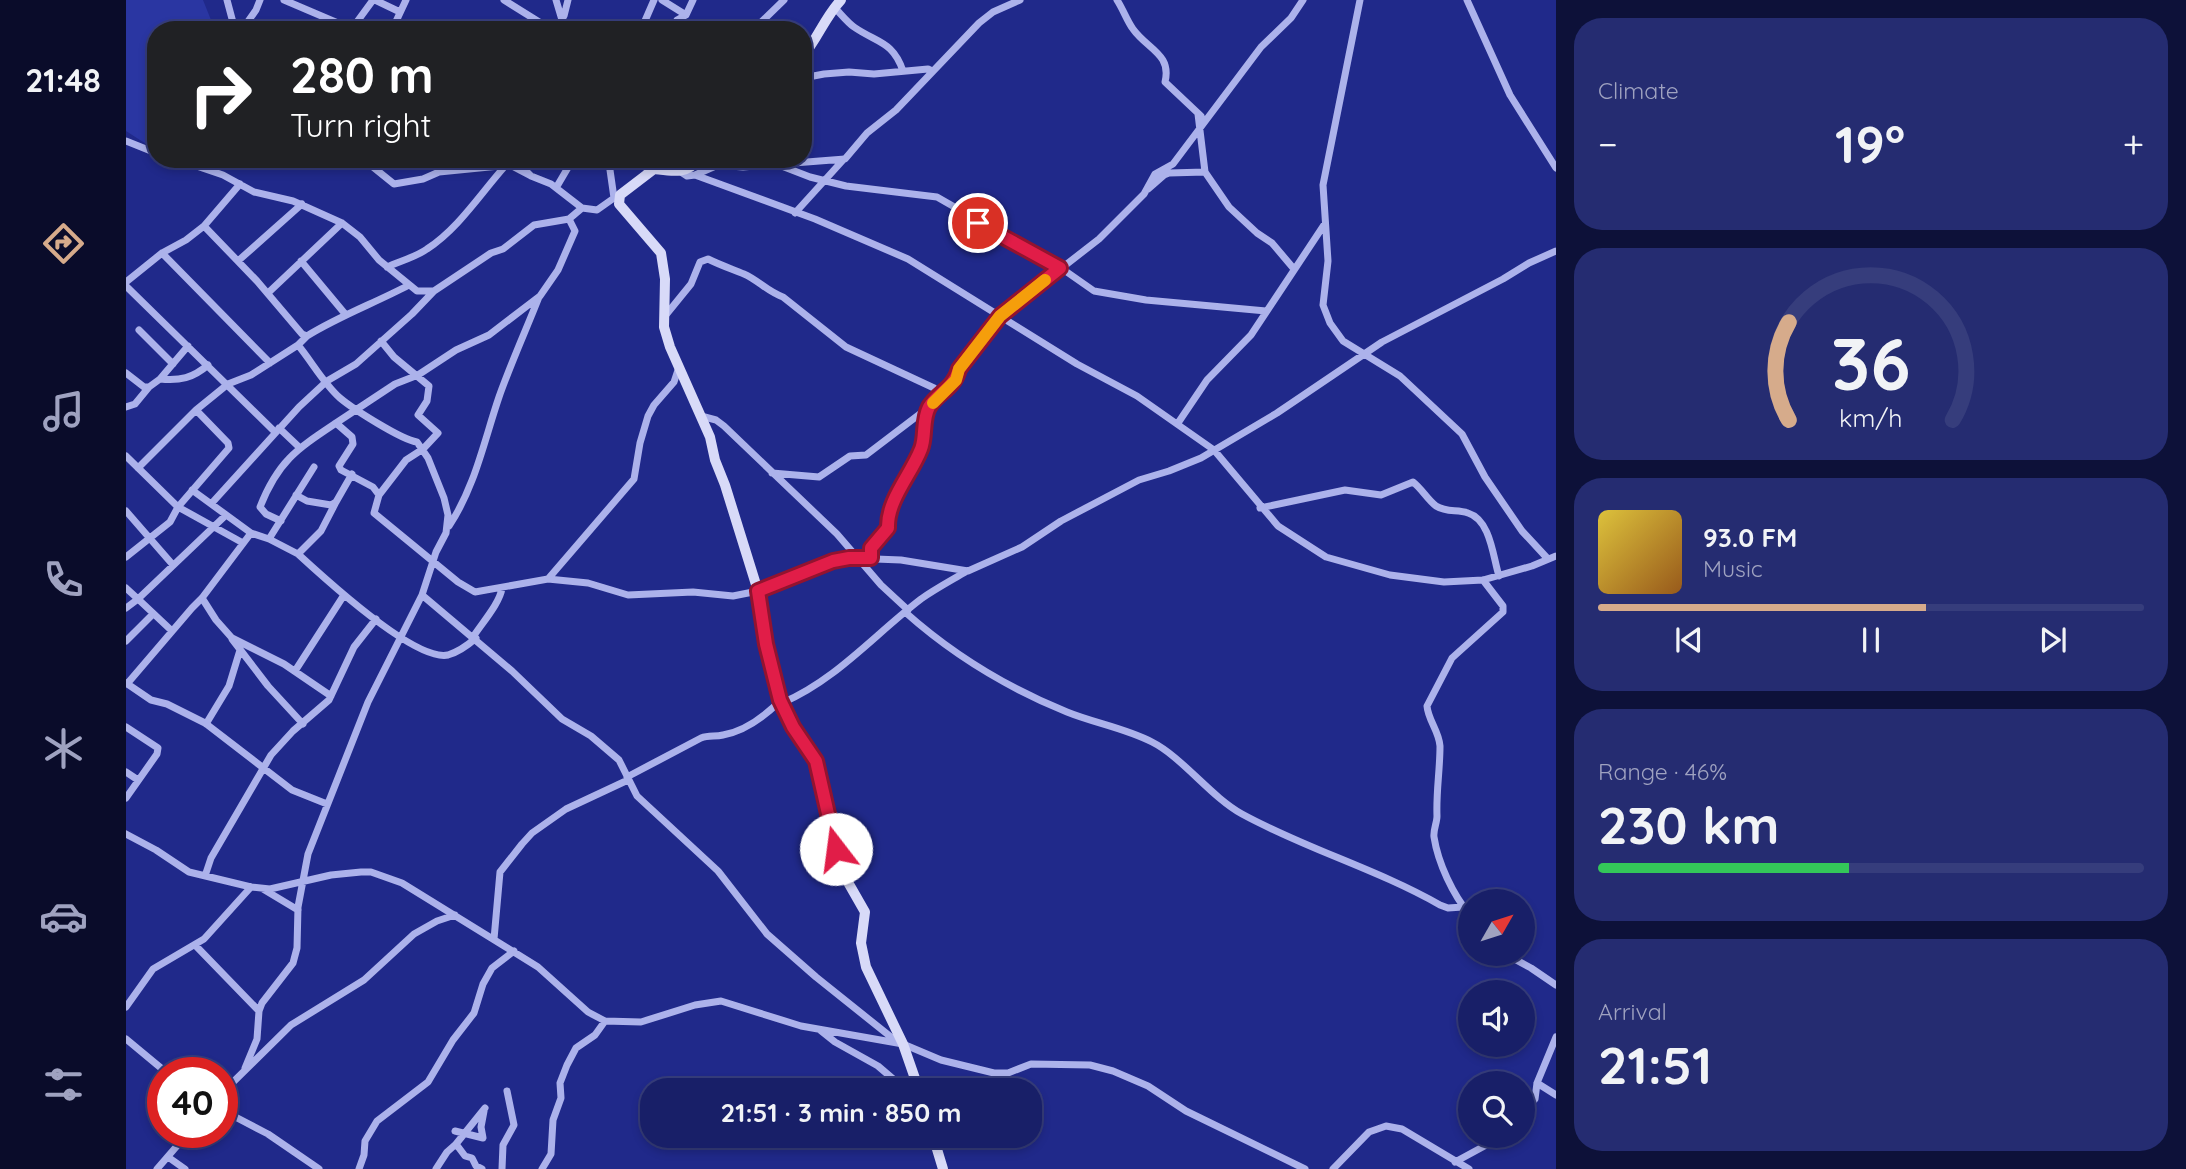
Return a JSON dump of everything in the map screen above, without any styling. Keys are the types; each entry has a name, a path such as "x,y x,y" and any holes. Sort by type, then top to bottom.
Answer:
{"street":[{"path":"227,0 233,21"},
{"path":"248,21 260,0"},
{"path":"284,0 333,21"},
{"path":"357,21 374,0 400,12"},
{"path":"396,21 407,0"},
{"path":"504,0 538,21"},
{"path":"556,0 564,19"},
{"path":"564,19 568,0"},
{"path":"645,21 654,0"},
{"path":"662,0 685,15"},
{"path":"676,21 685,15 693,0"},
{"path":"762,21 784,0"},
{"path":"795,213 867,132 896,110 993,12 1020,0"},
{"path":"1117,0 1133,29 1164,60 1167,72 1165,82 1206,120"},
{"path":"1167,171 1261,47 1291,18 1303,0"},
{"path":"695,175 865,239 908,259 1077,364 1137,396 1214,450 1260,508 1292,537 1326,557 1403,577 1444,582 1483,580 1499,576 1552,558 1522,531 1511,516 1485,477 1462,434 1389,367 1363,355 1336,334 1326,314 1323,300 1328,278 1324,178 1360,0"},
{"path":"1467,0 1510,94 1556,168"},
{"path":"812,44 823,22 838,4 853,26 888,45 903,71"},
{"path":"812,76 932,71"},
{"path":"1198,114 1205,172 1229,207 1272,243 1294,269"},
{"path":"126,141 146,150"},
{"path":"812,162 845,159"},
{"path":"202,168 223,175 254,192 302,205 342,223 360,237 387,267 417,291 434,291"},
{"path":"374,168 394,184 423,179 439,172 484,168"},
{"path":"387,267 425,251 456,227 468,208 504,168"},
{"path":"516,168 556,188 582,208 597,210 617,199 653,169"},
{"path":"523,168 531,176"},
{"path":"556,188 568,168"},
{"path":"611,168 617,199 627,215 661,253 665,279 664,317 670,347 710,437 758,591 766,644 781,701 793,727 816,761 831,833 849,884 865,912 861,943 866,967 914,1078"},
{"path":"648,168 687,176 711,168"},
{"path":"681,173 689,168"},
{"path":"788,168 826,181 889,193 930,195 1099,292 1146,300 1266,311"},
{"path":"772,473 819,477 850,456 866,455 929,407 956,380 959,369 1000,316 1099,239 1147,189 1155,174 1167,171 1205,172"},
{"path":"240,184 204,226 162,253 126,284 228,384 299,447"},
{"path":"238,261 302,205"},
{"path":"211,504 277,430 327,382 356,364 434,291 491,253 503,249 534,225 569,219 582,208"},
{"path":"245,1068 257,1040 262,1003 293,963 297,948 298,910 308,854 327,804 368,702 422,595 447,529 462,506 500,393 540,296 558,270 575,230 569,219"},
{"path":"268,293 342,223"},
{"path":"1178,423 1207,380 1245,343 1324,225"},
{"path":"204,226 268,293 302,334 307,336"},
{"path":"498,962 500,872 532,832 566,808 701,738 725,735 757,722 781,701 812,688 847,662 923,597 968,571 1022,547 1098,500 1139,480 1180,467 1214,450 1363,355 1528,262 1556,251"},
{"path":"162,253 270,363"},
{"path":"664,317 691,284 701,262 708,259 727,269 745,274 783,297 846,347 942,394"},
{"path":"302,261 346,314"},
{"path":"138,468 195,410 228,384 251,375 298,345 307,336 346,314 384,299 409,285"},
{"path":"281,521 266,514 260,507 278,470 299,447 395,384 418,375 456,350 489,335 540,296"},
{"path":"139,330 173,363"},
{"path":"382,341 394,357 429,387 427,401 418,415 438,433 423,449 406,460 379,495 374,513 458,582 475,592 548,579 587,583 628,595 693,592 733,596 758,591 826,564 860,558 901,560 968,571"},
{"path":"298,345 340,398 407,440 417,442 423,449 444,498 448,516 447,529"},
{"path":"126,407 135,404 188,346"},
{"path":"160,379 195,377 208,365"},
{"path":"548,579 634,479 648,416 674,382 679,366"},
{"path":"126,373 144,387 149,387"},
{"path":"871,558 871,548 888,528 888,517 901,485 922,446 922,434 929,407"},
{"path":"126,545 129,554 170,522 178,507 229,448 228,443 195,410"},
{"path":"700,416 716,420 860,558 906,611 949,649 1066,712 1158,745 1240,813 1340,860 1400,883 1440,905 1458,908"},
{"path":"336,423 352,437 354,443 339,466 341,470 373,487 379,495"},
{"path":"126,456 178,507 243,543"},
{"path":"269,539 314,467"},
{"path":"298,554 321,531 352,474"},
{"path":"1260,508 1345,490 1381,495 1413,482 1435,505 1448,512 1468,513 1479,522 1488,535 1499,576"},
{"path":"192,490 251,533 298,554 344,595 400,638 425,651 447,655 468,645 487,613 498,601 502,588"},
{"path":"296,495 320,504 330,505 336,502"},
{"path":"126,511 173,565"},
{"path":"126,608 226,515"},
{"path":"251,533 202,598 126,683 151,700 167,704 206,724 292,790 327,804"},
{"path":"1458,899 1452,891 1434,836 1437,817 1436,788 1441,765 1440,745 1427,706 1452,658 1503,612 1503,606 1483,580"},
{"path":"126,588 172,631"},
{"path":"295,671 344,595"},
{"path":"422,595 535,692 562,719 591,736 615,757 636,796 718,871 776,943 901,1044"},
{"path":"202,598 216,620 286,707 303,723"},
{"path":"126,641 153,614"},
{"path":"205,876 212,858 276,748 324,706 354,647 376,619"},
{"path":"232,638 295,671 331,696"},
{"path":"206,724 229,686 240,650"},
{"path":"126,727 158,748 157,754 126,798"},
{"path":"126,772 138,780"},
{"path":"126,834 188,872 251,887 303,882 346,873 371,873 402,883 514,951 557,982 588,1012 605,1021 641,1022 695,1005 721,1001 787,1023 901,1044 941,1060 994,1073 1007,1073 1031,1064 1090,1065 1113,1071 1154,1089 1186,1111 1305,1169"},
{"path":"126,1007 153,969 195,946 218,925 251,887"},
{"path":"262,888 298,910"},
{"path":"238,1076 291,1025 364,980 414,933 437,920 455,915"},
{"path":"195,946 259,1011"},
{"path":"359,1169 365,1141 377,1122 428,1082 453,1040 474,1013 483,984 498,962 514,951"},
{"path":"1527,966 1556,985"},
{"path":"542,1169 551,1154 553,1120 561,1098 560,1083 567,1065 576,1048 595,1035 605,1021"},
{"path":"819,1029 835,1042 878,1066 892,1078"},
{"path":"1535,1099 1537,1083 1556,1037"},
{"path":"126,1039 148,1057"},
{"path":"1537,1083 1556,1095"},
{"path":"502,1169 503,1144 515,1118 511,1112 507,1091"},
{"path":"238,1118 268,1134 319,1169"},
{"path":"1333,1169 1369,1132 1386,1126 1402,1129 1469,1169"},
{"path":"436,1169 464,1133 455,1131"},
{"path":"456,1144 465,1156 472,1158 482,1169"},
{"path":"157,1169 176,1148"},
{"path":"937,1148 943,1169"},
{"path":"1455,1161 1480,1148"},
{"path":"168,1157 185,1169"}],"shaded area":[{"path":"126,0 203,0 212,21 147,21 147,144 126,131"}],"slow traffic":[{"path":"933,403 956,380 959,369 1000,316 1045,280"}],"route":[{"path":"836,849 816,761 793,727 780,700 766,644 758,591 833,561 871,558 871,548 888,528 888,517 901,485 911,471 922,446 922,434 929,407 956,380 959,369 1000,316 1060,268 978,223"}]}
